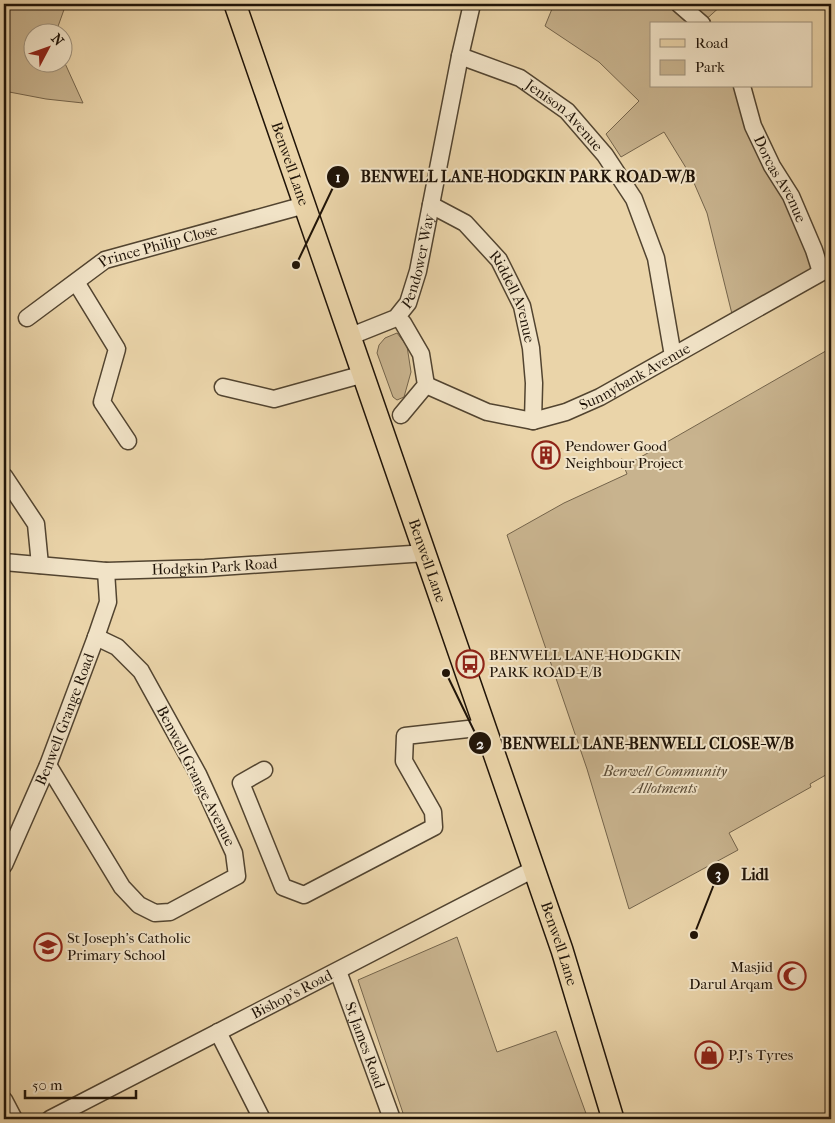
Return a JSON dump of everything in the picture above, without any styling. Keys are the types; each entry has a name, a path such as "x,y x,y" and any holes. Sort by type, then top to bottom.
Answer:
{"main road":[{"name":"Benwell Lane","path":"235,4 562,950 613,1119"}],"street":[{"name":"Pendower Way","path":"350,336 396,318 408,303 418,271 472,4"},
{"path":"679,4 700,22"},
{"name":"Jenison Avenue","path":"460,56 520,78 567,111 605,155 634,199 656,258 673,356"},
{"name":"Dorcas Avenue","path":"743,88 753,126 772,166 791,196 814,250 826,270"},
{"name":"Prince Philip Close","path":"27,318 105,260 305,205"},
{"name":"Riddell Avenue","path":"430,205 466,223 500,260 522,306 531,348 534,384 533,421"},
{"name":"Sunnybank Avenue","path":"426,385 487,412 533,421 566,412 600,397 826,270"},
{"path":"76,282 117,349 102,402 128,441"},
{"path":"401,415 426,385 421,354 403,323"},
{"path":"223,387 274,399 364,374"},
{"path":"4,476 36,524 40,565"},
{"name":"Hodgkin Park Road","path":"4,562 106,570 206,568 426,553"},
{"name":"Benwell Grange Road","path":"5,858 48,765 96,637 108,602 106,570"},
{"name":"Benwell Grange Avenue","path":"48,765 122,887 139,905 155,913 170,912 237,876 234,853 198,774 141,671 117,647 96,637"},
{"path":"264,770 240,783 283,887 304,895 434,827 433,812 404,761 405,736 486,728"},
{"name":"Bishop's Road","path":"50,1119 534,869"},
{"name":"St James Road","path":"338,971 392,1119"},
{"path":"218,1032 262,1119"},
{"path":"4,1100 14,1119"}],"green space":[{"path":"4,4 66,4 60,22 22,22 22,72 69,72 83,103 46,99 4,91"},
{"path":"554,4 723,4 703,22 650,22 650,88 739,88 818,272 732,314 707,213 691,176 664,132 621,157 606,134 639,101 599,62 545,26"},
{"path":"397,333 407,346 411,372 404,397 397,400 393,397 377,353 379,345 385,338"},
{"name":"Benwell Community Allotments","path":"831,348 831,772 810,784 811,787 729,833 738,850 629,909 587,769 507,535 564,503 627,474 621,459 632,462"},
{"path":"457,937 497,1052 556,1031 588,1119 405,1119 358,980"}],"place":[{"name":"BENWELL LANE-HODGKIN PARK ROAD-W/B","path":"296,265"},
{"name":"Pendower Good Neighbour Project","path":"546,455"},
{"name":"BENWELL LANE-HODGKIN PARK ROAD-E/B","path":"470,664"},
{"name":"BENWELL LANE-BENWELL CLOSE-W/B","path":"446,673"},
{"name":"Lidl","path":"694,935"},
{"name":"St Joseph's Catholic Primary School","path":"48,947"},
{"name":"Masjid Darul Arqam","path":"792,976"},
{"name":"P.J's Tyres","path":"709,1055"}]}
